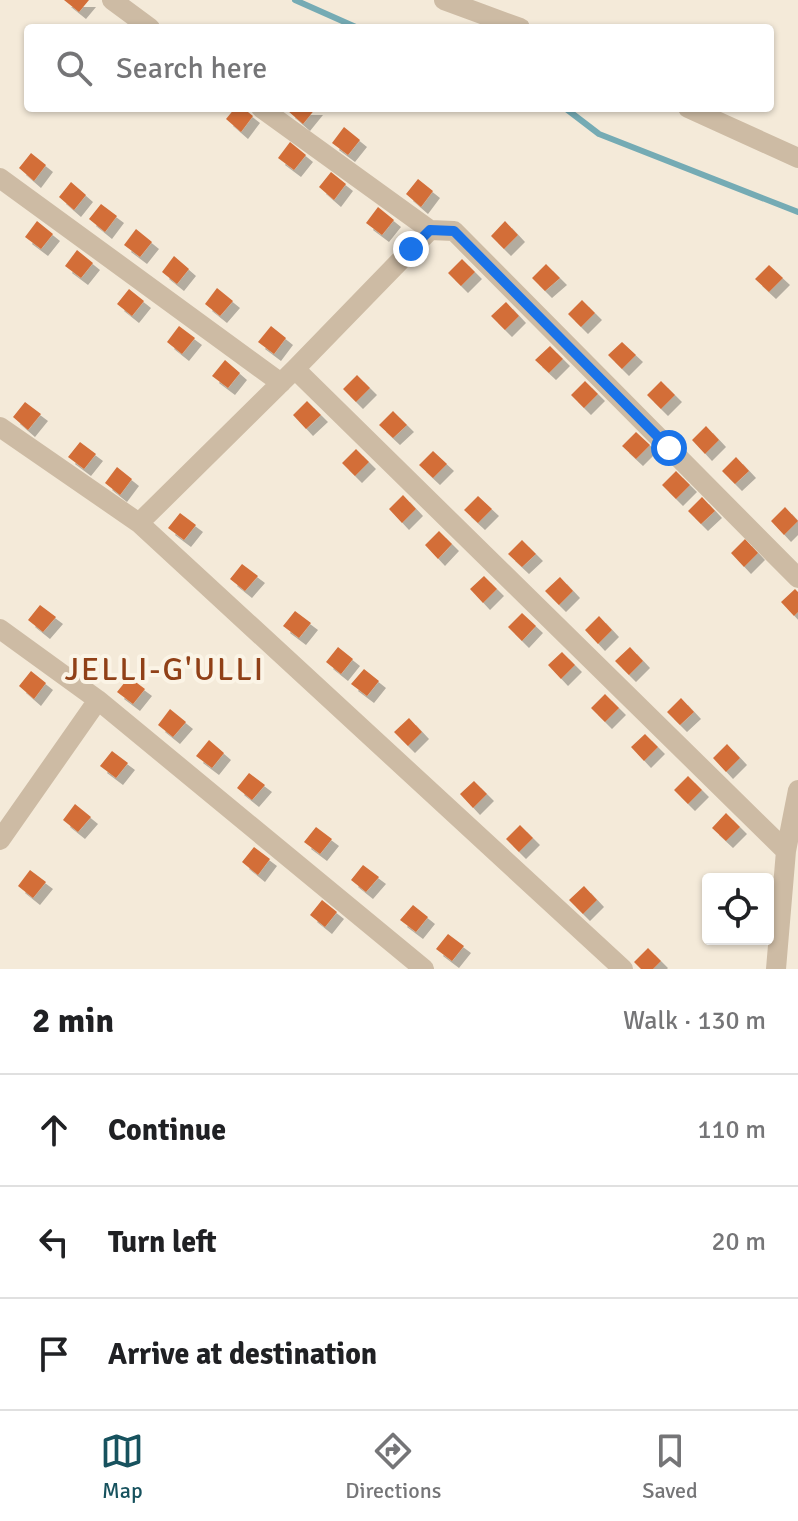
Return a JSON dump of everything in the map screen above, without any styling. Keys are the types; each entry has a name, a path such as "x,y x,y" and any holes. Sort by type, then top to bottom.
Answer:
{"street":[{"path":"112,0 145,24"},
{"path":"444,0 509,24"},
{"path":"267,112 430,230 454,231 798,578"},
{"path":"697,112 798,158"},
{"path":"0,178 288,376 786,851"},
{"path":"139,523 430,230"},
{"path":"0,427 139,523 623,969"},
{"path":"0,629 98,700 424,969"},
{"path":"0,840 98,700"},
{"path":"776,969 786,851 798,790"}],"building":[{"path":"64,0 89,0 79,12"},
{"path":"232,112 248,112 253,116 241,132 226,119"},
{"path":"289,112 313,112 303,124"},
{"path":"344,127 360,140 348,155 332,143"},
{"path":"290,142 306,155 294,170 278,158"},
{"path":"31,153 46,165 34,181 19,168"},
{"path":"331,172 346,184 334,200 319,187"},
{"path":"418,179 433,191 421,207 406,194"},
{"path":"71,182 86,195 74,210 59,197"},
{"path":"101,204 117,216 105,232 89,219"},
{"path":"378,207 394,220 382,235 366,223"},
{"path":"37,221 53,234 41,249 25,237"},
{"path":"505,221 518,235 504,249 491,236"},
{"path":"136,229 152,242 140,257 124,245"},
{"path":"77,250 93,263 81,278 65,266"},
{"path":"174,256 189,269 177,284 162,272"},
{"path":"462,259 475,272 461,286 448,273"},
{"path":"546,264 560,278 545,291 532,278"},
{"path":"769,265 783,278 769,292 755,279"},
{"path":"217,288 233,301 220,316 205,304"},
{"path":"129,289 144,301 132,316 117,304"},
{"path":"582,300 595,313 581,327 568,314"},
{"path":"506,302 519,316 505,330 491,316"},
{"path":"179,326 195,338 182,354 167,342"},
{"path":"271,326 286,338 274,354 258,342"},
{"path":"622,342 636,355 622,369 608,355"},
{"path":"550,346 563,359 549,373 535,360"},
{"path":"225,360 240,373 228,388 212,376"},
{"path":"357,375 370,388 356,402 343,389"},
{"path":"585,381 598,394 584,408 571,395"},
{"path":"661,381 675,395 661,409 647,395"},
{"path":"307,401 321,415 306,429 293,415"},
{"path":"25,402 41,414 28,430 13,417"},
{"path":"393,411 407,425 393,438 379,425"},
{"path":"706,426 719,440 705,454 692,440"},
{"path":"636,432 650,445 636,459 622,446"},
{"path":"80,442 96,454 84,469 68,457"},
{"path":"356,449 369,462 355,476 342,463"},
{"path":"433,451 447,464 433,478 419,465"},
{"path":"736,457 749,471 735,484 722,471"},
{"path":"117,467 132,479 120,495 105,483"},
{"path":"676,471 690,485 676,499 662,485"},
{"path":"403,495 416,509 402,523 389,509"},
{"path":"478,496 492,509 478,523 464,510"},
{"path":"702,497 715,511 701,524 688,511"},
{"path":"785,507 798,521 784,535 771,521"},
{"path":"180,513 196,525 184,540 168,528"},
{"path":"439,531 452,544 438,559 425,545"},
{"path":"745,539 758,553 744,567 731,553"},
{"path":"522,540 536,554 522,567 508,554"},
{"path":"242,564 258,576 245,591 230,579"},
{"path":"484,576 497,589 483,603 470,589"},
{"path":"560,577 573,591 559,605 545,591"},
{"path":"795,589 798,592 798,612 794,616 781,602"},
{"path":"40,605 56,617 43,632 28,620"},
{"path":"295,611 311,623 299,638 283,626"},
{"path":"522,613 536,626 522,641 508,627"},
{"path":"599,616 612,630 598,644 585,630"},
{"path":"338,647 353,659 341,674 326,662"},
{"path":"630,647 643,661 629,675 615,661"},
{"path":"562,652 575,665 561,679 548,665"},
{"path":"364,669 379,681 367,696 351,684"},
{"path":"31,671 46,683 34,699 19,686"},
{"path":"129,677 145,689 133,704 117,692"},
{"path":"605,694 619,708 605,722 591,708"},
{"path":"681,698 694,712 680,725 667,712"},
{"path":"170,709 186,722 173,737 158,725"},
{"path":"409,718 422,732 408,746 394,732"},
{"path":"645,734 658,747 644,761 631,747"},
{"path":"209,740 224,753 212,768 196,756"},
{"path":"727,744 740,758 726,772 713,758"},
{"path":"112,751 128,763 116,778 100,766"},
{"path":"249,773 265,785 252,800 237,788"},
{"path":"688,776 702,790 688,804 674,790"},
{"path":"474,781 487,794 473,808 460,794"},
{"path":"75,804 91,817 78,832 63,820"},
{"path":"726,813 740,827 726,841 712,828"},
{"path":"520,825 533,838 519,852 506,839"},
{"path":"316,827 332,839 320,854 304,842"},
{"path":"254,847 270,859 258,875 242,862"},
{"path":"363,865 379,877 366,892 351,880"},
{"path":"30,870 46,882 33,898 18,886"},
{"path":"584,886 597,900 583,914 569,900"},
{"path":"322,900 337,912 325,927 310,915"},
{"path":"413,905 428,917 416,932 400,920"},
{"path":"448,934 464,946 452,961 436,949"},
{"path":"648,948 661,961 653,969 641,969 634,962"}],"waterway":[{"path":"295,0 349,24"},
{"path":"570,112 599,134 798,212"}],"district":[{"name":"JELLI-G'ULLI","path":"165,669"}],"route":[{"path":"411,249 430,230 454,231 669,448"}]}
